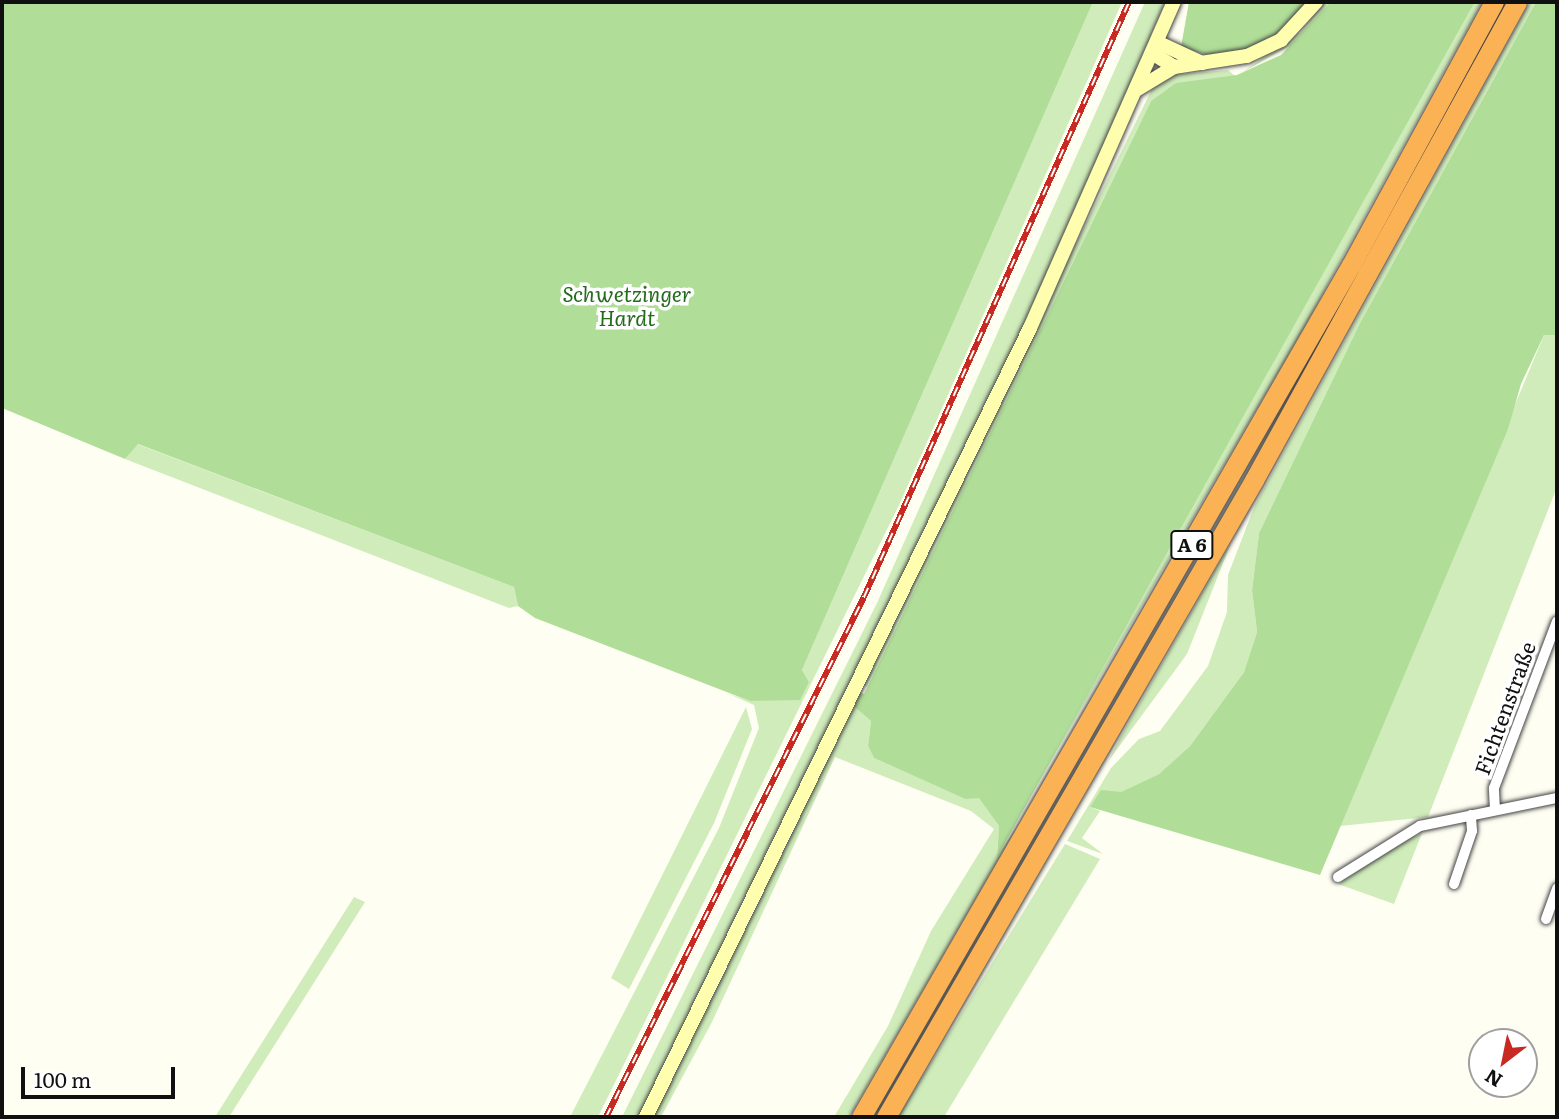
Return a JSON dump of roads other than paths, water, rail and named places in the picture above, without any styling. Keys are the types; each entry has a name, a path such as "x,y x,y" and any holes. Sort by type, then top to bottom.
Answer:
{"highway":[{"name":"A 6","path":"861,1117 1031,829 1494,2"},
{"name":"A 6","path":"886,1117 1051,836 1517,2"}],"main road":[{"path":"646,1117 857,673 1014,362 1174,2"},
{"path":"1136,90 1174,67 1203,64 1263,50 1316,2"},
{"path":"1154,48 1203,64"},
{"path":"1154,48 1174,67"}],"street":[{"name":"Fichtenstraße","path":"1495,810 1494,788 1557,621"},
{"path":"1338,877 1420,826 1557,798"},
{"path":"1454,884 1472,831 1471,815"},
{"path":"1546,919 1557,887"}],"railway":[{"path":"606,1117 864,597 1129,2"}],"park label":[{"name":"Schwetzinger Hardt","path":"627,305"}]}
